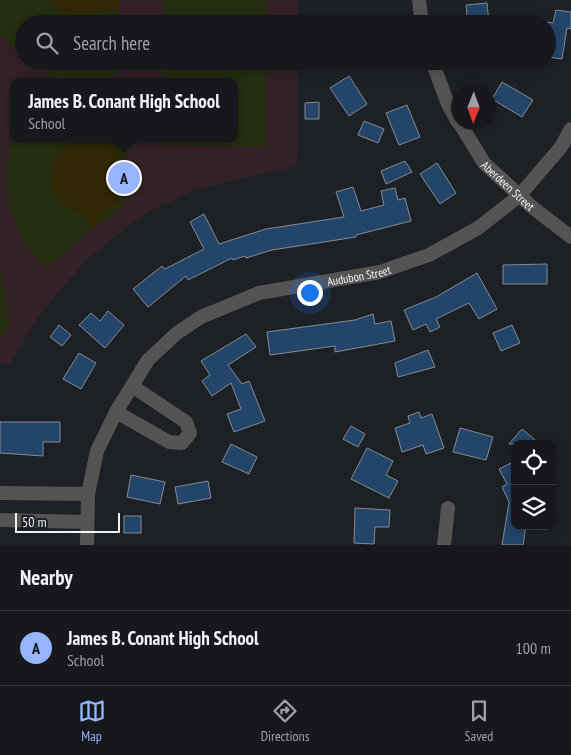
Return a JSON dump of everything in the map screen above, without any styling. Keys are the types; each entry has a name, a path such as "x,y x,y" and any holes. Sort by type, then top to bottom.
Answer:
{"street":[{"path":"419,0 421,15"},
{"name":"Aberdeen Street","path":"435,70 451,109"},
{"name":"Audubon Street","path":"87,545 88,494 97,451 116,412 148,360 177,333 201,316 259,293 380,272 429,255 478,228 519,196 561,147 571,129"},
{"name":"Aberdeen Street","path":"464,130 484,163 519,196 571,237"},
{"path":"116,412 169,442 182,443 190,433 186,422 132,386"},
{"path":"0,493 88,494"},
{"path":"444,545 448,508"},
{"path":"0,520 87,522"}],"shaded area":[{"path":"0,0 298,0 298,15 15,15 15,70 298,70 297,166 197,189 145,213 85,261 37,318 10,364 0,364"}],"green space":[{"path":"0,0 119,0 118,15 15,15 15,50 0,34"},
{"path":"164,0 267,0 267,15 164,15"},
{"path":"40,70 118,70 111,78 60,78"},
{"path":"164,70 266,70 265,147 162,145 162,143 238,143 238,78 163,78"},
{"path":"12,143 118,143 128,154 125,157 129,161 127,165 135,173 135,186 124,194 127,198 123,201 125,204 105,221 103,219 47,268 34,254 15,222 10,206 8,188"},
{"path":"0,264 10,324 0,338"}],"sand":[{"path":"51,0 119,0 118,11 92,15 69,15 59,9"},
{"path":"109,143 121,156 119,158 135,173 135,186 117,199 119,201 101,216 103,219 91,229 83,216 61,202 52,182 54,164 63,149 70,144"}],"building":[{"path":"487,3 488,15 467,15 466,5"},
{"path":"556,10 571,12 571,29 567,28 562,59 556,58"},
{"path":"349,76 367,104 349,116 330,88"},
{"path":"502,82 533,100 522,117 496,101 496,92"},
{"path":"319,102 319,119 305,119 305,103"},
{"path":"407,105 420,137 399,145 386,113"},
{"path":"364,121 384,129 378,143 358,135"},
{"path":"405,161 412,172 386,184 381,171"},
{"path":"437,163 456,193 440,204 420,174"},
{"path":"353,187 361,211 384,205 381,191 395,188 398,200 405,198 411,221 356,235 356,237 272,250 246,258 245,256 233,260 232,258 188,280 186,276 148,307 133,289 162,266 165,269 204,249 190,222 204,214 219,244 266,229 344,217 336,192"},
{"path":"547,264 547,284 503,284 503,265"},
{"path":"477,273 497,309 479,319 469,303 436,319 440,327 430,332 426,324 413,330 404,310 436,297"},
{"path":"108,311 124,325 105,348 79,325 91,313 100,321"},
{"path":"373,314 375,324 391,321 395,341 335,352 335,346 270,355 267,332 355,320"},
{"path":"59,325 71,335 62,346 50,337"},
{"path":"512,325 520,343 501,351 493,333"},
{"path":"246,334 256,347 228,365 242,384 249,381 265,421 234,432 227,414 241,409 231,383 212,396 202,381 210,375 201,361"},
{"path":"428,350 435,367 398,377 395,363"},
{"path":"79,353 96,363 81,389 63,379"},
{"path":"419,412 421,418 432,414 444,448 426,454 423,445 402,452 395,428 410,423 408,416"},
{"path":"0,422 60,422 60,442 43,442 43,456 0,453"},
{"path":"351,426 365,434 358,447 343,439"},
{"path":"460,428 493,437 486,460 453,452"},
{"path":"522,429 535,440 512,440"},
{"path":"231,444 257,457 249,474 222,462"},
{"path":"367,448 393,461 386,475 398,481 389,498 351,479"},
{"path":"511,463 511,530 525,530 523,545 502,545 509,502 502,487 507,484 499,469"},
{"path":"131,475 165,482 160,504 127,497"},
{"path":"208,481 211,498 178,504 175,487"},
{"path":"355,508 390,510 389,527 375,527 374,544 354,543"},
{"path":"124,516 141,516 141,533 124,533"}],"place":[{"name":"James B. Conant High School","path":"124,178"}]}
